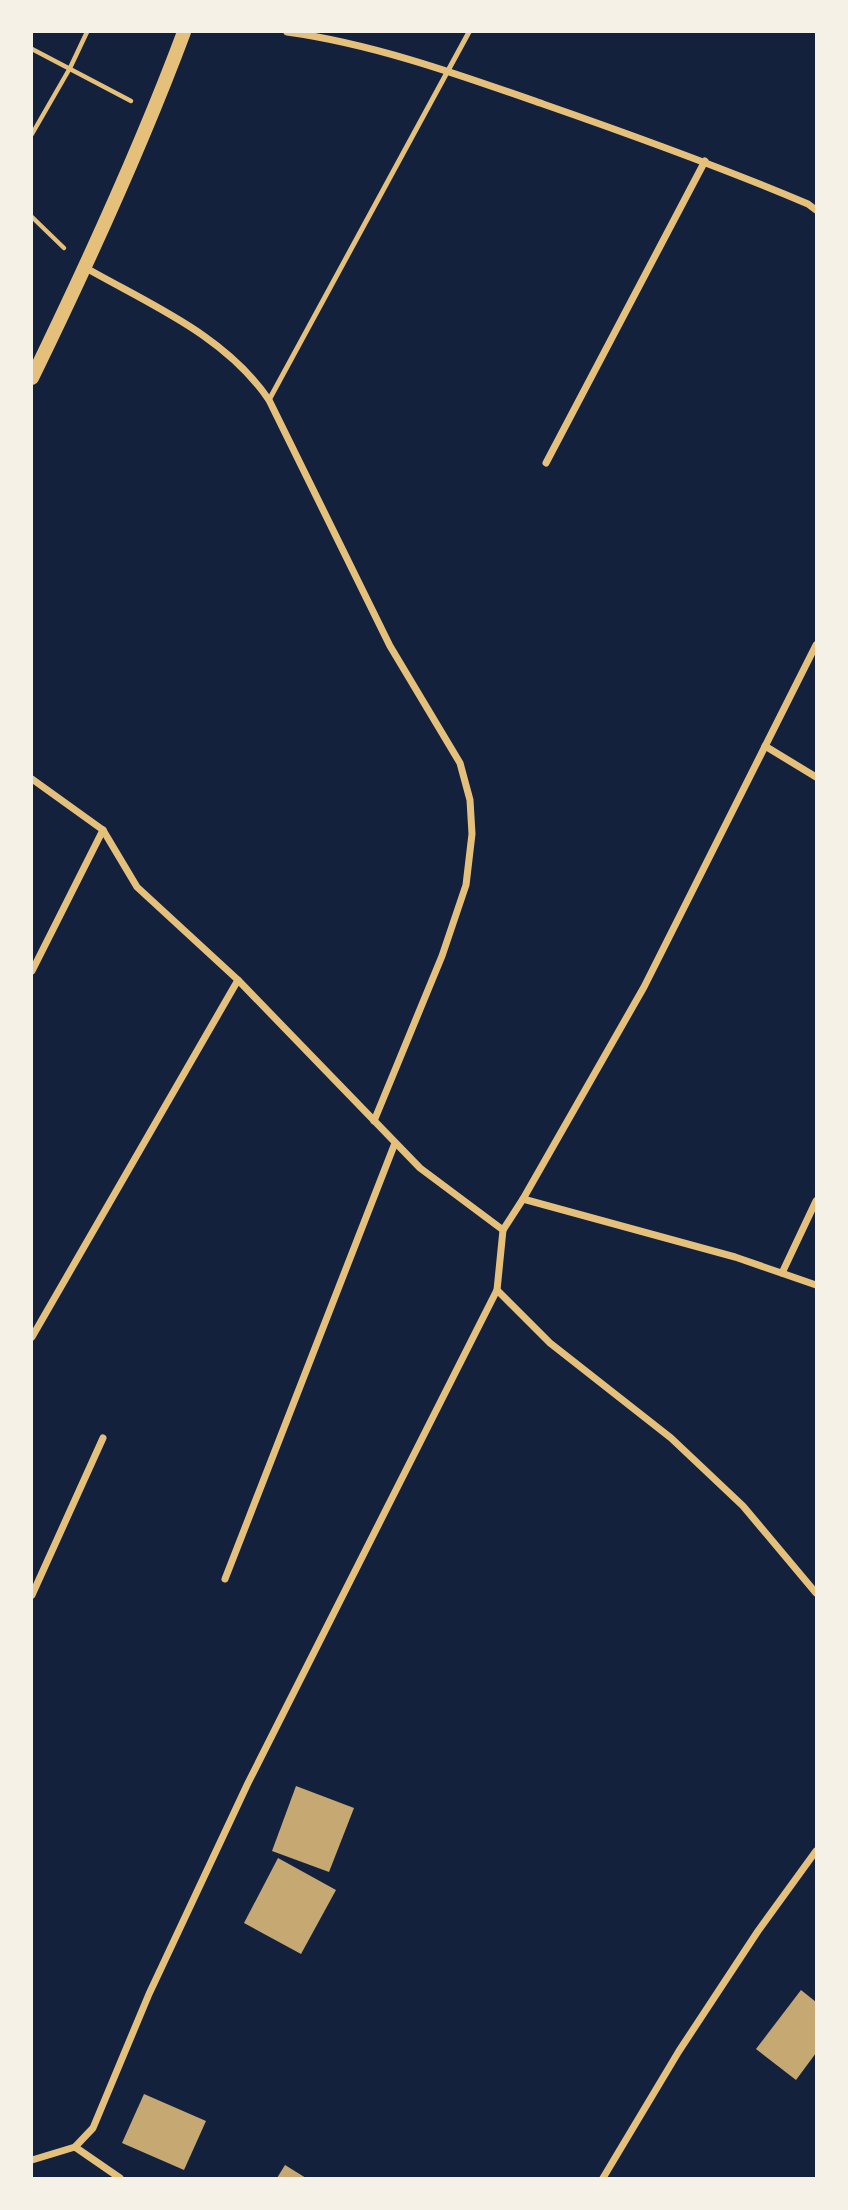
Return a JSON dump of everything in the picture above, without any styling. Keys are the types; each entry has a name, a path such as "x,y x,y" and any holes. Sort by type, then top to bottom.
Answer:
{"main road":[{"path":"32,379 86,268 154,113 184,32"}],"street":[{"path":"287,32 317,36 449,71 705,161 817,210"},
{"path":"546,463 705,161"},
{"path":"86,268 197,331 252,376 269,400 390,646 460,763 470,800 472,834 466,885 442,956 374,1121"},
{"path":"32,2160 75,2147 93,2128 149,1994 248,1783 497,1290 503,1230 643,986 817,645"},
{"path":"765,746 817,777"},
{"path":"32,779 103,830 137,887 238,979 420,1168 503,1230"},
{"path":"32,971 103,830"},
{"path":"32,1337 238,979"},
{"path":"225,1579 395,1143"},
{"path":"523,1199 734,1257 817,1285"},
{"path":"782,1273 817,1201"},
{"path":"497,1290 550,1343 671,1438 743,1506 817,1593"},
{"path":"32,1595 34,1583 103,1438"},
{"path":"603,2179 679,2051 758,1931 817,1851"},
{"path":"75,2147 120,2179"}],"lane":[{"path":"269,400 469,32"}],"path":[{"path":"32,134 70,68 87,32"},
{"path":"32,49 154,113"},
{"path":"32,217 86,268"}],"building":[{"path":"296,1786 354,1808 329,1872 272,1851"},
{"path":"278,1858 336,1890 301,1954 244,1923"},
{"path":"801,1990 816,2002 816,2053 796,2080 756,2049"},
{"path":"144,2094 206,2121 184,2170 122,2143"},
{"path":"285,2165 306,2178 277,2178"}]}
